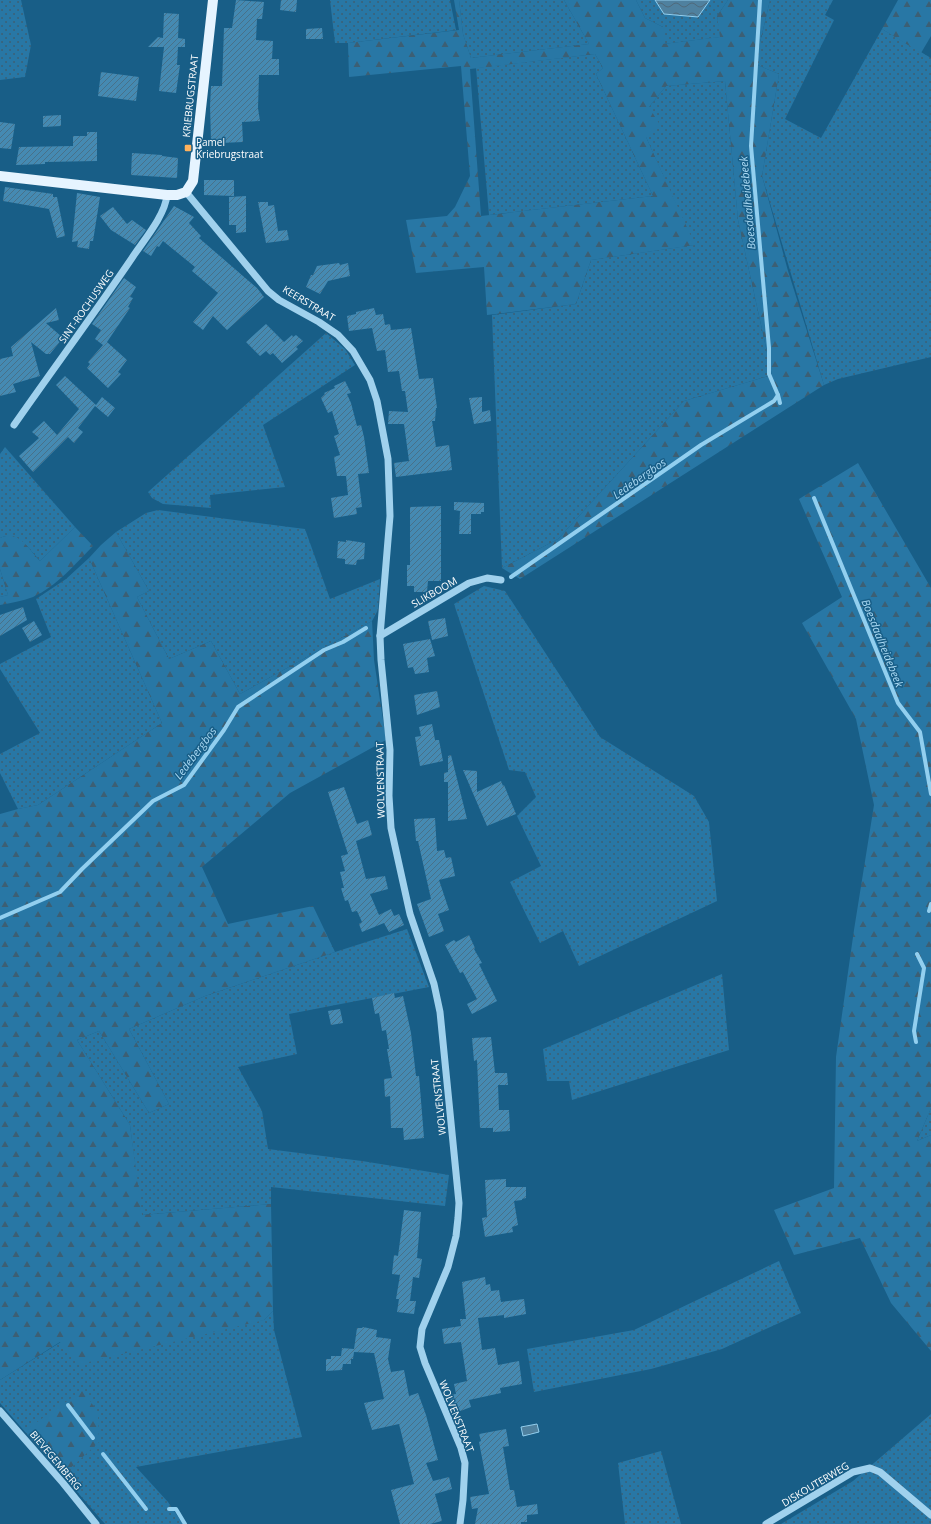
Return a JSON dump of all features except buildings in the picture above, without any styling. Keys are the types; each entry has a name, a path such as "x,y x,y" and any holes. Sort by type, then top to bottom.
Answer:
{"main road":[{"name":"KRIEBRUGSTRAAT","path":"186,192 193,181 213,0"},
{"path":"0,176 167,195 177,195 186,192"}],"street":[{"name":"KEERSTRAAT","path":"186,192 268,291 279,300 319,322 338,335 353,350 370,380 377,401 388,466 390,516 380,636 381,660"},
{"name":"SINT-ROCHUSWEG","path":"14,425 97,310 153,227 163,209 167,195"},
{"name":"SLIKBOOM","path":"380,636 469,583 487,578 501,580"},
{"name":"WOLVENSTRAAT","path":"381,660 390,750 389,796 391,828 410,914 434,984 440,1012 459,1203 456,1236 448,1267 422,1328 420,1347 425,1363 463,1456 464,1478 460,1524"},
{"name":"BIEVEGEMBERG","path":"0,1411 63,1482 96,1524"},
{"name":"DISKOUTERWEG","path":"766,1524 853,1472 870,1468 880,1472 894,1482 931,1515"}],"green space":[{"path":"0,0 21,0 31,45 25,77 0,80"},
{"path":"330,0 450,0 456,30 348,43 335,43"},
{"path":"454,0 459,0 463,34 471,58 589,44 564,0 636,0 645,18 663,27 663,44 720,37 717,16 728,0 770,0 755,64 779,74 762,176 788,271 824,385 520,579 502,568 558,539 684,401 772,375 738,220 725,81 666,86 649,107 660,125 646,137 695,245 591,260 576,304 487,315 484,267 416,273 406,220 447,216 455,207 470,176 461,66 349,77 348,43 459,30","holes":["595,54 603,68 596,74 653,196 481,216 470,69"]},
{"path":"459,0 564,0 589,44 471,58 463,34"},
{"path":"636,0 655,0 664,14 698,17 710,0 728,0 717,16 721,37 663,44 663,27 645,18"},
{"path":"770,0 833,0 825,15 834,20 785,119 821,138 882,29 931,58 931,357 838,379 824,385 762,176 779,74 755,64"},
{"path":"898,0 931,0 931,36 921,53 882,29"},
{"path":"595,54 603,68 596,74 653,196 489,215 476,68"},
{"path":"725,81 738,220 772,375 684,401 558,539 502,568 492,315 576,304 591,260 694,245 646,137 649,107 666,86"},
{"path":"326,333 345,349 355,365 263,425 285,487 210,495 211,508 163,504 152,498 148,492"},
{"path":"5,447 75,527 40,561 27,546 5,536 0,538 0,454"},
{"path":"858,463 931,588 931,1108 917,1141 931,1135 931,1351 891,1303 860,1238 794,1255 774,1210 834,1188 836,1057 874,805 856,719 802,623 842,597 799,499"},
{"path":"158,510 305,529 330,599 380,579 378,610 372,621 240,694 211,641 169,659 137,597 149,591 116,532 146,513"},
{"path":"75,527 93,546 50,587 33,597 0,605 0,597 8,595 0,569 0,538 13,536 18,538 40,561"},
{"path":"116,532 149,591 137,597 169,659 211,641 240,694 372,621 374,660 386,740 290,793 202,867 228,924 313,906 335,952 205,996 129,1029 169,1104 149,1113 99,1031 77,1040 130,1125 142,1215 271,1204 273,1311 264,1320 80,1364 60,1342 0,1380 0,814 38,805 162,723 89,558"},
{"path":"89,558 162,723 38,805 18,809 0,773 0,754 40,733 0,669 0,664 51,637 36,599 66,579"},
{"path":"0,569 8,595 0,597"},
{"path":"484,586 505,591 600,737 694,796 709,822 717,901 579,966 563,931 540,943 510,882 541,866 517,816 536,797 525,772 509,770 454,604"},
{"path":"407,929 429,987 289,1014 297,1054 238,1067 262,1111 268,1149 362,1161 449,1175 445,1206 271,1187 271,1204 141,1215 130,1125 77,1040 99,1031 149,1113 169,1104 129,1029 205,996"},
{"path":"722,974 729,1050 572,1100 569,1081 547,1081 543,1049"},
{"path":"931,1108 931,1135 917,1141"},
{"path":"779,1261 801,1313 722,1349 651,1369 534,1392 527,1349 634,1330"},
{"path":"273,1311 274,1330 302,1437 136,1467 168,1502 183,1524 105,1524 0,1403 0,1380 61,1342 264,1320"},
{"path":"83,1390 98,1413 99,1442 64,1474 27,1429"},
{"path":"931,1414 931,1524 781,1524 853,1481"},
{"path":"661,1451 681,1524 625,1524 618,1463"}],"water":[{"path":"655,0 710,0 698,17 664,14"},
{"path":"537,1424 539,1432 523,1436 521,1427"}],"waterway":[{"name":"Boesdaalheidebeek","path":"760,0 751,146 769,348 769,374 780,403"},
{"name":"Ledebergbos","path":"511,577 701,445 774,401 778,395"},
{"name":"Boesdaalheidebeek","path":"814,498 898,703 920,732 931,794"},
{"name":"Ledebergbos","path":"0,918 60,892 153,801 184,785 224,730 238,707 324,650 343,642 366,628"},
{"name":"Boesdaalheidebeek","path":"929,911 931,904"},
{"name":"Boesdaalheidebeek","path":"916,1042 914,1031 924,968 917,954"},
{"name":"Ledebergbos","path":"68,1405 93,1438"},
{"name":"Ledebergbos","path":"103,1454 146,1509"},
{"name":"Ledebergbos","path":"169,1509 176,1509 185,1524"}],"place":[{"name":"Pamel Kriebrugstraat","path":"188,148"}]}
